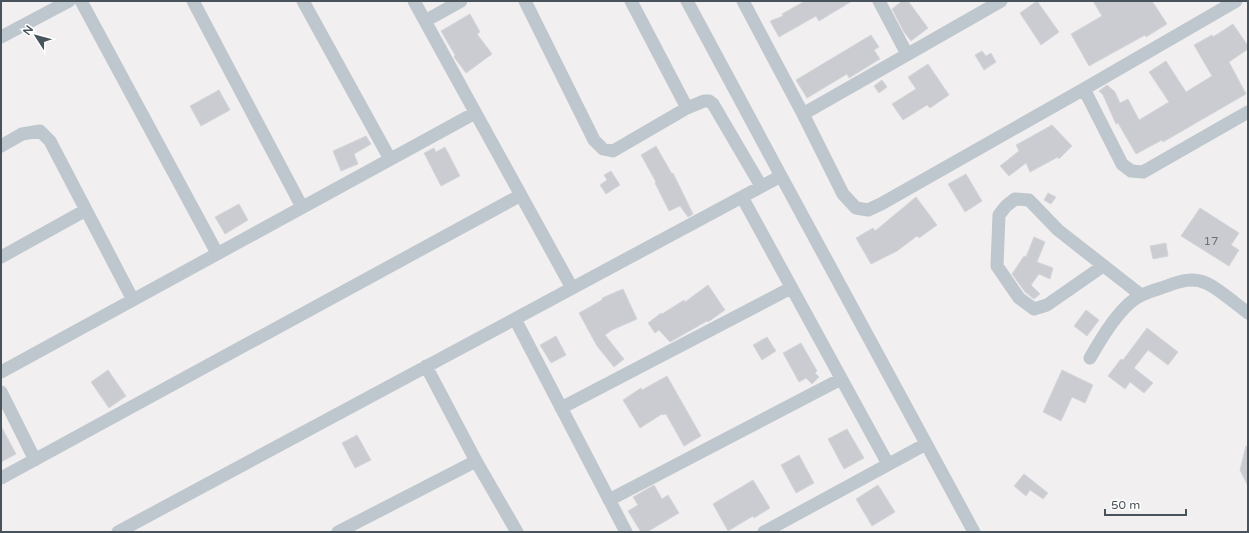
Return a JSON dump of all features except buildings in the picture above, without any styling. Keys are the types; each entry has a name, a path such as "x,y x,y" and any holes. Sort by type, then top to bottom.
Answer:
{"street":[{"path":"1,37 69,1"},
{"path":"81,1 217,253"},
{"path":"193,1 302,207"},
{"path":"303,1 390,159"},
{"path":"414,1 572,288"},
{"path":"425,21 461,1"},
{"path":"525,1 594,140 603,149 613,151 687,108 704,101 709,101 713,104 762,186"},
{"path":"631,1 687,108"},
{"path":"687,1 973,532"},
{"path":"743,1 804,114 843,194 856,208 868,210 1084,89 1236,1"},
{"path":"879,1 908,54"},
{"path":"804,114 1001,1"},
{"path":"1084,89 1122,164 1131,170 1143,172 1248,112"},
{"path":"1,372 475,113"},
{"path":"1,146 22,134 40,131 50,140 133,300"},
{"path":"118,532 781,176"},
{"path":"1,478 521,195"},
{"path":"742,197 888,464"},
{"path":"1103,266 1047,306 1034,309 1019,298 997,266 999,215 1006,206 1015,199 1029,200 1058,230 1141,295"},
{"path":"1,257 86,210"},
{"path":"1090,358 1101,339 1121,311 1141,295 1174,283 1190,279 1207,283 1248,313"},
{"path":"561,408 792,288"},
{"path":"515,319 626,532"},
{"path":"426,366 476,461 517,532"},
{"path":"609,500 841,380"},
{"path":"1,392 36,460"},
{"path":"764,532 926,444"},
{"path":"338,532 476,461"}]}
